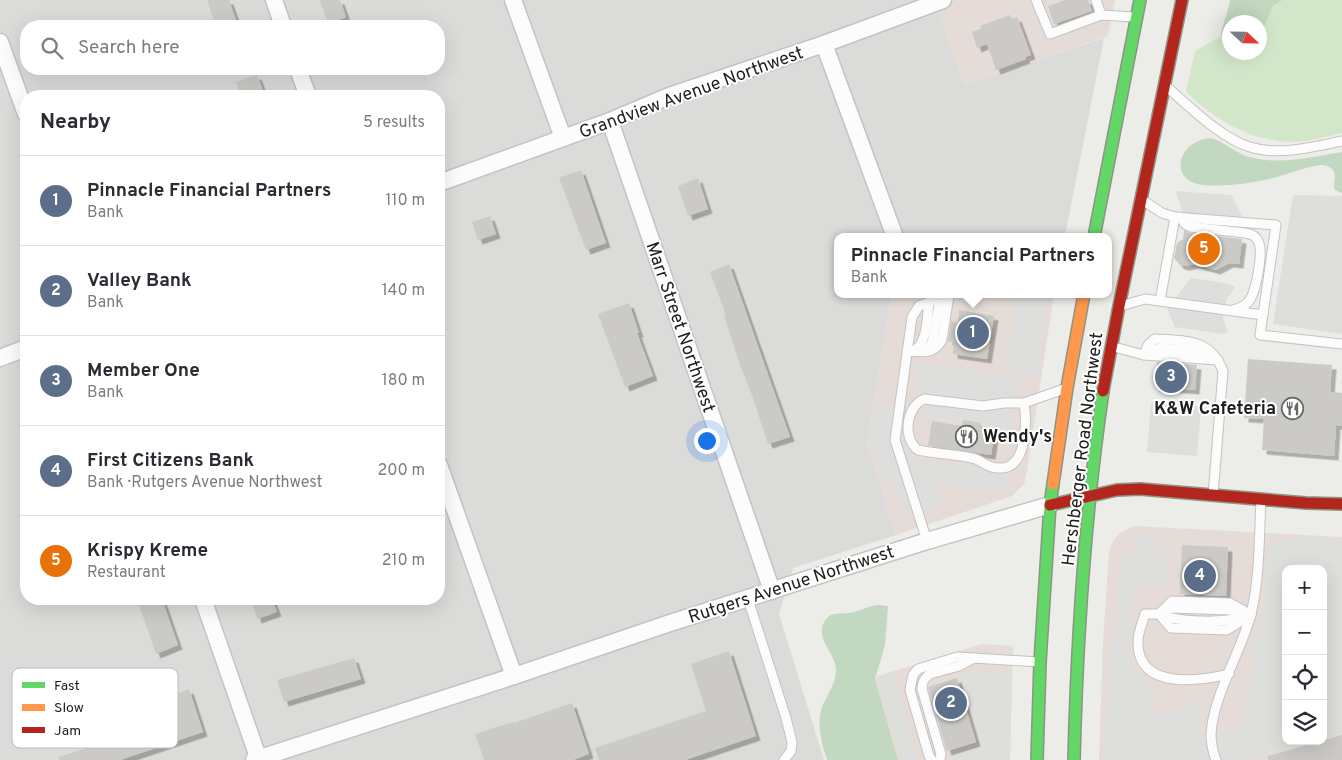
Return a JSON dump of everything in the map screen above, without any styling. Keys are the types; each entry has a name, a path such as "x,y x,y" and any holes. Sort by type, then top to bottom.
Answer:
{"main road":[{"path":"1095,233 1140,0"},
{"name":"Hershberger Road Northwest","path":"1074,760 1076,675 1085,543 1103,393 1182,0"},
{"name":"Hershberger Road Northwest","path":"1037,760 1040,662 1050,505 1067,388 1083,298"},
{"name":"Rutgers Avenue Northwest","path":"1050,505 1117,490 1140,489 1342,504"}],"street":[{"path":"274,0 281,20"},
{"path":"512,0 562,138"},
{"name":"Grandview Avenue Northwest","path":"445,181 670,96 824,44 943,0"},
{"path":"0,42 20,97"},
{"path":"824,44 894,233"},
{"path":"300,75 306,90"},
{"name":"Marr Street Northwest","path":"610,120 772,591"},
{"path":"0,358 20,350"},
{"path":"445,482 514,676"},
{"name":"Rutgers Avenue Northwest","path":"258,760 670,623 927,541 1050,505"},
{"path":"205,605 258,760"}],"lane":[{"path":"1036,0 1050,34 1076,20 1101,15 1136,18"},
{"path":"1096,0 1101,15"},
{"path":"1164,86 1204,119 1235,141 1250,148 1273,150 1302,149 1342,141"},
{"path":"1141,199 1162,213 1178,217 1276,225 1260,335 1342,344"},
{"path":"1160,300 1178,217"},
{"path":"1178,217 1185,224 1191,226 1245,233 1253,235 1258,240 1260,254 1253,295 1242,308 1232,310"},
{"path":"914,351 931,345 940,298"},
{"path":"927,541 895,440 914,351 912,317 919,306 940,298"},
{"path":"914,351 928,352 939,345 942,340 949,298"},
{"path":"1119,306 1144,299 1160,300 1263,315"},
{"path":"914,351 919,349 923,340 929,302"},
{"path":"1144,355 1148,345 1155,339 1188,341 1212,351 1218,360 1223,371 1213,495"},
{"path":"1111,347 1144,355 1218,360"},
{"path":"1024,402 1026,416 1021,453 1017,462 1010,467 988,467 975,458 918,450 909,439 908,432 911,412 914,406 924,399 984,406 1024,402 1067,388"},
{"path":"1216,760 1211,736 1212,723 1251,615 1256,588 1261,499"},
{"path":"748,599 792,742 791,751 784,760"},
{"path":"1159,614 1172,600 1230,603 1251,615"},
{"path":"1229,674 1204,680 1176,679 1161,676 1150,670 1142,659 1138,644 1145,614 1159,614 1171,618 1229,621 1251,615"},
{"path":"932,760 929,756 910,690 913,674 918,669 957,657 1040,662"},
{"path":"940,760 941,754 922,684 926,676 930,674 959,666 974,658"}],"shaded area":[{"path":"0,0 934,0 965,85 1104,38 1066,233 834,233 834,298 894,298 891,299 867,444 896,535 793,568 779,614 824,760 0,760"},
{"path":"934,0 1115,0 1108,36 965,85"},
{"path":"1175,191 1231,195 1248,227 1187,222"},
{"path":"1293,195 1342,196 1342,334 1273,324"},
{"path":"1191,278 1230,284 1235,288 1227,298 1223,319 1228,332 1222,334 1175,327 1167,309"},
{"path":"1018,298 1049,300 1037,376 1006,371"},
{"path":"1053,298 1024,484 1012,496 896,535 867,444 891,299"},
{"path":"919,362 1015,376 1009,414 1015,415 1013,431 983,426 983,422 961,419 960,423 925,418 928,394 914,392"},
{"path":"877,402 906,407 902,438 903,445 911,455 918,459 1005,471 1011,492 937,483 942,505 909,515 905,513 901,509 891,478 882,480 870,443"},
{"path":"1151,403 1201,407 1197,456 1147,452"},
{"path":"1134,526 1342,537 1342,760 1099,760 1103,641 1111,545 1119,533"},
{"path":"1295,536 1338,539 1342,552 1342,732 1327,737 1327,565 1282,565 1282,745 1297,745 1246,760 1222,760 1215,734 1241,727 1255,659 1248,657 1264,604 1266,552 1273,543"},
{"path":"1136,537 1154,538 1154,543 1157,547 1167,547 1166,589 1134,587 1132,632 1127,643 1132,664 1144,681 1139,686 1139,690 1153,691 1152,716 1200,703 1197,719 1209,760 1105,760 1109,642 1117,628 1120,558 1130,558 1135,553"},
{"path":"982,644 1013,646 1010,760 898,760 875,679 878,676"},
{"path":"894,673 918,760 901,760 878,677"},
{"path":"960,673 1012,675 1010,760 952,760 952,755 981,747"}],"green space":[{"path":"1230,0 1283,0 1273,6 1267,19 1267,15 1226,15"},
{"path":"1283,0 1342,0 1342,133 1298,142 1262,138 1221,120 1186,92 1195,51 1221,36 1222,60 1267,60 1267,19 1273,6"},
{"path":"1211,138 1237,152 1258,159 1294,160 1342,152 1342,193 1335,190 1334,171 1330,167 1322,165 1248,183 1204,185 1193,182 1185,177 1181,170 1184,153 1190,146 1199,141"},
{"path":"878,605 888,606 885,645 875,679 898,760 827,760 820,734 820,714 835,679 836,668 823,637 823,625 827,618 832,615"}],"building":[{"path":"207,0 229,0 236,20 214,20"},
{"path":"319,0 340,0 346,17 339,20 327,20"},
{"path":"1065,0 1088,0 1092,11 1054,24 1048,6"},
{"path":"1010,15 1012,19 1017,17 1031,55 1025,57 1026,59 996,70 987,44 977,48 972,32 981,29 980,26"},
{"path":"257,75 263,90 239,90 236,82"},
{"path":"581,170 606,243 586,250 559,178"},
{"path":"698,178 708,209 688,216 678,186"},
{"path":"490,216 496,234 478,240 472,222"},
{"path":"1184,230 1190,233 1242,239 1239,264 1229,263 1216,270 1194,264 1180,265 1174,258 1177,243 1183,239"},
{"path":"729,264 790,437 768,444 710,272"},
{"path":"629,303 639,333 637,333 653,376 625,387 598,314"},
{"path":"959,310 994,316 987,359 953,354 954,342 948,341 951,321 958,323"},
{"path":"1248,359 1332,365 1330,392 1342,393 1342,426 1336,425 1334,456 1262,450 1264,419 1244,418"},
{"path":"1157,362 1197,365 1195,390 1155,387"},
{"path":"963,420 981,423 980,428 995,430 991,455 928,446 932,421 962,426"},
{"path":"1182,545 1228,547 1226,596 1180,594"},
{"path":"139,605 164,605 178,645 156,654"},
{"path":"253,605 274,605 277,612 257,619"},
{"path":"729,651 756,736 685,760 599,760 595,748 706,711 691,664"},
{"path":"354,658 361,679 284,702 277,680"},
{"path":"957,678 976,742 947,751 928,687"},
{"path":"189,689 203,732 178,740 178,694"},
{"path":"572,703 589,754 573,760 484,760 475,734"},
{"path":"1342,735 1342,760 1268,760 1268,756 1307,745 1327,745 1327,739"},
{"path":"86,748 156,748 120,760 59,760 59,757"}],"traffic: fast":[{"path":"1095,233 1140,0"},
{"path":"1074,760 1083,575 1091,483 1103,391"},
{"path":"1037,760 1040,662 1053,484"}],"traffic: slow":[{"path":"1053,484 1067,388 1083,298"}],"traffic: jam":[{"path":"1103,391 1182,0"},
{"path":"1050,505 1117,490 1140,489 1306,503 1342,504"}],"place":[{"name":"Krispy Kreme","path":"1204,249"},
{"name":"Pinnacle Financial Partners","path":"973,333"},
{"name":"Member One","path":"1171,377"},
{"name":"K&W Cafeteria","path":"1292,408"},
{"name":"Wendy's","path":"967,436"},
{"name":"First Citizens Bank","path":"1200,576"},
{"name":"Valley Bank","path":"951,703"}]}
